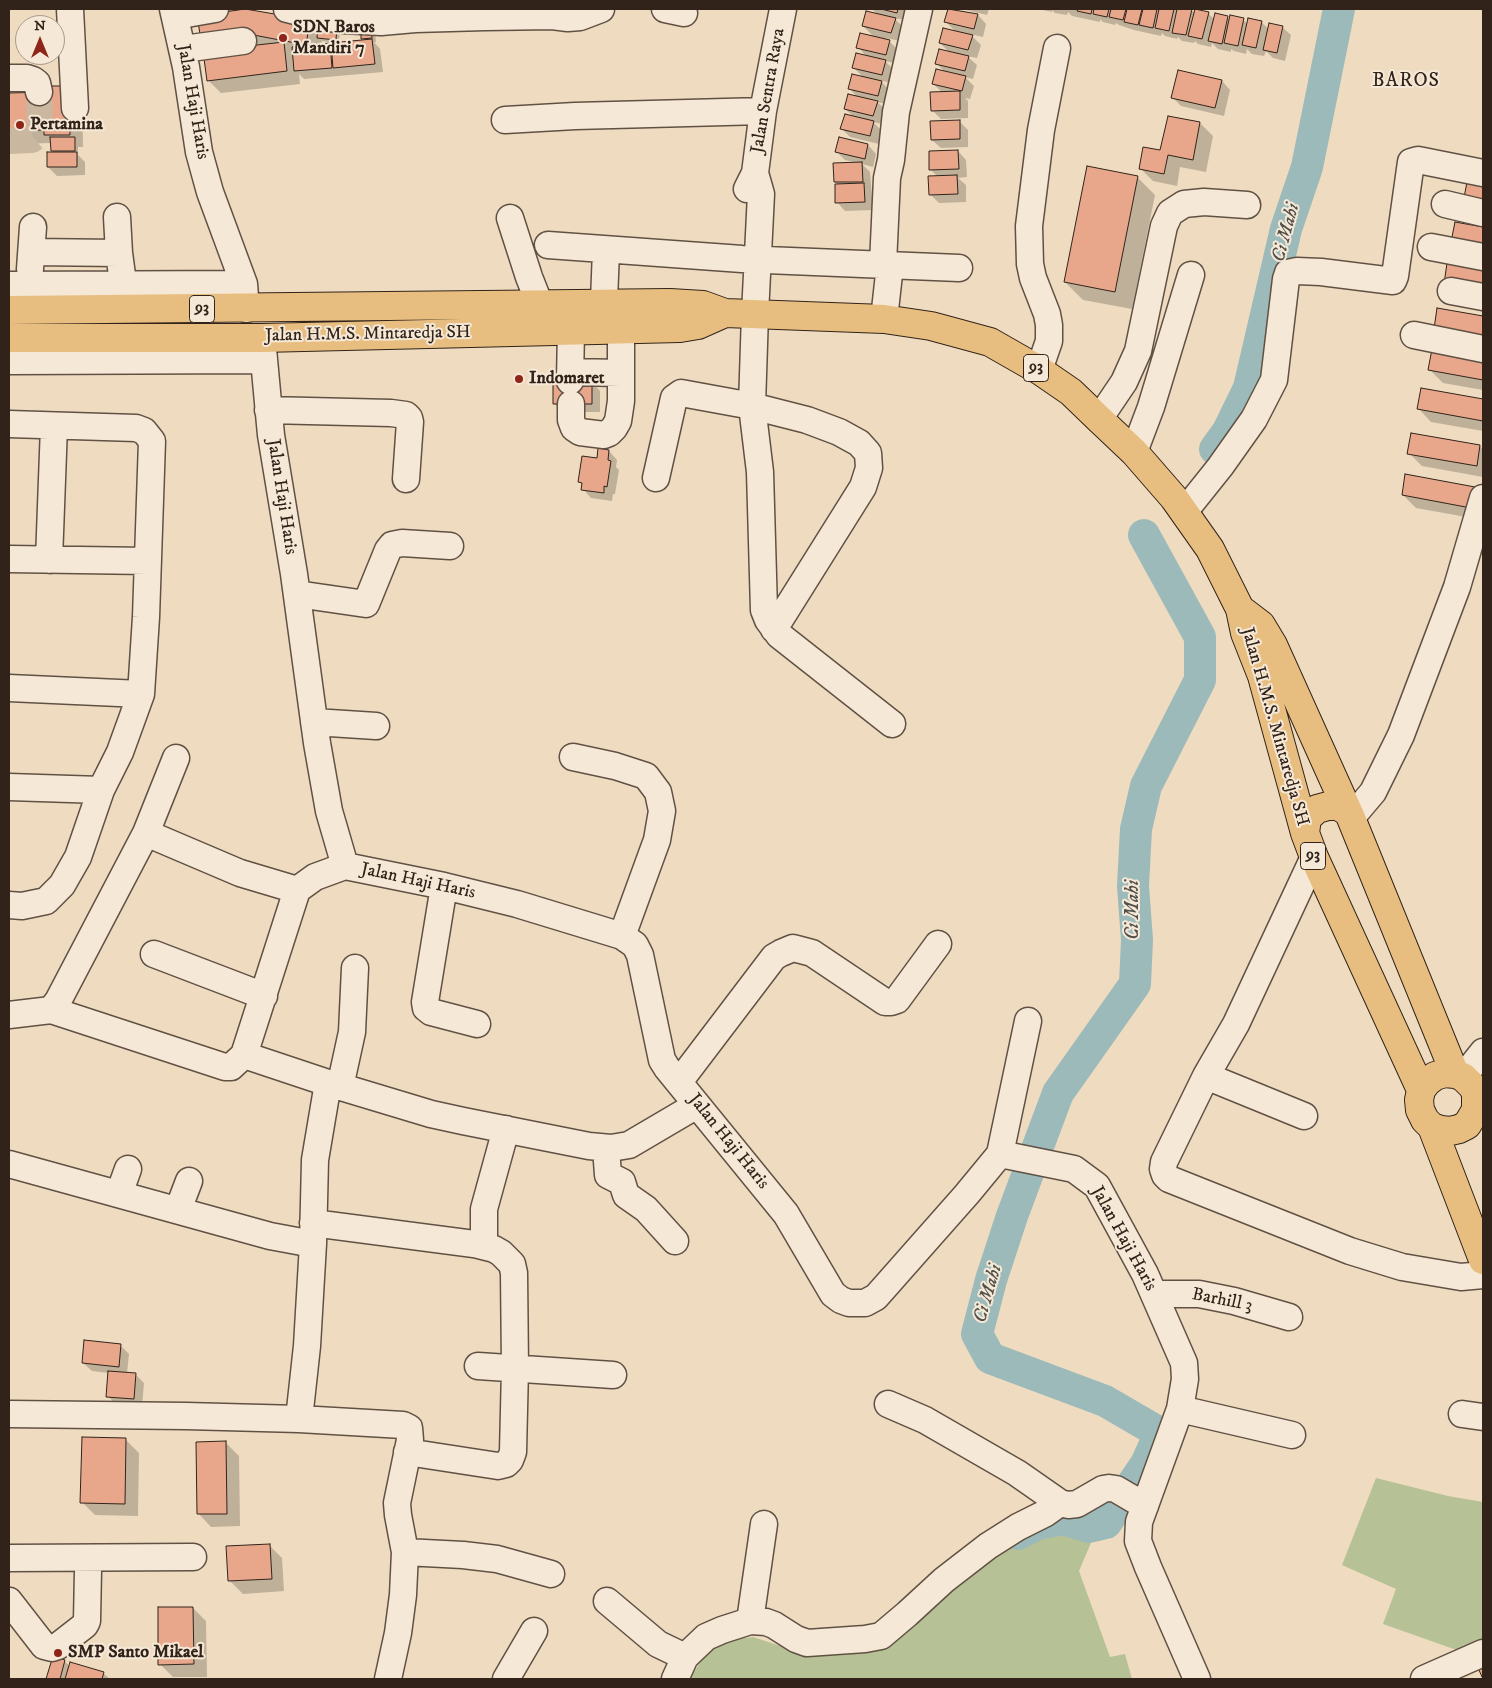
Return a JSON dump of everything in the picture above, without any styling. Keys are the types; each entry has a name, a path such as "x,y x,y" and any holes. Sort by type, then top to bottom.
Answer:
{"main road":[{"name":"Jalan H.M.S. Mintaredja SH","path":"14,301 123,297 245,296 540,305 609,321 680,328 740,314 884,319 931,326 990,342 1040,370 1071,392 1134,452 1174,498 1210,549 1240,609 1245,633 1262,676 1309,845 1421,1090 1420,1110 1424,1120 1432,1127 1483,1260"},
{"name":"Jalan H.M.S. Mintaredja SH","path":"9,338 262,349 571,330 609,321"},
{"name":"Jalan H.M.S. Mintaredja SH","path":"1240,609 1261,625 1273,645 1350,815 1474,1099"},
{"path":"1309,845 1307,818 1317,809 1338,806 1350,815"},
{"path":"1421,1090 1435,1076 1445,1073 1474,1099 1466,1124 1459,1129 1450,1131 1432,1127"}],"street":[{"path":"70,9 75,108"},
{"path":"174,12 215,9"},
{"path":"287,9 343,20 382,22 410,14 568,18 580,17 601,9"},
{"name":"Jalan Sentra Raya","path":"774,629 764,610 760,472 740,314 761,194 755,173 763,111 783,9"},
{"path":"884,319 890,265 887,178 891,160 896,112 919,9"},
{"name":"Jalan Haji Haris","path":"174,12 183,49 199,152 210,192 245,296"},
{"path":"183,49 242,41"},
{"path":"1040,370 1049,341 1049,325 1030,264 1030,226 1041,130 1057,48"},
{"path":"9,78 33,80 37,83 39,92"},
{"path":"504,120 575,116 763,111"},
{"path":"1184,512 1220,467 1254,419 1274,380 1288,273 1297,271 1322,272 1392,281 1395,276 1411,162 1418,160 1483,173"},
{"path":"1099,419 1124,382 1138,351 1164,226 1170,213 1184,204 1204,202 1247,205"},
{"path":"1445,204 1483,213"},
{"path":"117,216 118,253 123,297"},
{"path":"510,218 540,305"},
{"path":"14,301 32,240 118,253"},
{"path":"548,245 750,259 959,268"},
{"path":"1431,246 1483,257"},
{"path":"571,330 571,420 574,428 587,434 604,435 609,433 618,420 621,401 620,373 609,321 606,250"},
{"path":"1134,452 1151,407 1191,275"},
{"path":"1451,291 1483,297"},
{"path":"1414,335 1483,349"},
{"path":"9,361 262,349"},
{"name":"Jalan Haji Haris","path":"262,349 271,435 314,722 329,812 345,866 444,886 517,904 622,936 635,946 640,956 662,1060 786,1214 833,1294 841,1300 849,1303 865,1303 876,1297 996,1161 1008,1155 1074,1170 1097,1186 1129,1243 1184,1363 1185,1379 1180,1409 1132,1498 1139,1522 1138,1541 1197,1679"},
{"path":"570,386 620,373"},
{"path":"656,478 674,398 681,393 752,406 807,420 839,432 859,443 868,453 869,468 864,487 774,629 892,724"},
{"path":"268,410 406,415 410,422 406,479"},
{"path":"9,424 136,428 144,430 152,441 141,694 120,752 101,790 78,857 62,885 46,900 22,906 9,904"},
{"path":"49,560 54,426"},
{"path":"1350,815 1372,792 1401,735 1457,587 1483,498"},
{"path":"296,594 366,604 388,550 392,545 402,543 450,546"},
{"path":"9,559 148,561"},
{"path":"9,688 141,694"},
{"path":"314,722 376,726"},
{"path":"573,757 615,766 646,776 658,792 662,812 657,840 622,936"},
{"path":"51,1010 58,1001 146,833 176,758"},
{"path":"9,786 101,790"},
{"path":"146,833 240,873 296,890"},
{"path":"1309,845 1236,1024 1206,1076 1164,1162 1162,1170 1169,1179 1350,1251 1402,1267 1461,1277 1483,1275"},
{"path":"9,1015 51,1010 225,1067 231,1067 244,1054 264,996 296,890 315,877 345,866"},
{"path":"444,886 425,1002 426,1008 430,1012 477,1024"},
{"path":"679,1082 774,957 781,952 793,948 812,952 885,1002 891,1002 897,1000 938,944"},
{"path":"154,954 264,996"},
{"path":"299,1419 307,1346 315,1160 334,1085 352,1032 355,968"},
{"path":"1008,1155 1028,1021"},
{"path":"1474,1099 1483,1052"},
{"path":"244,1054 334,1085 431,1114 606,1148 629,1145 697,1104"},
{"path":"1206,1076 1304,1116"},
{"path":"484,1246 484,1209 506,1129"},
{"path":"606,1148 608,1175 622,1182 626,1195 646,1209 675,1241"},
{"path":"9,1164 270,1236 313,1234 484,1246 501,1253 512,1264 514,1273 513,1452 510,1460 506,1464 498,1466 407,1452"},
{"path":"118,1194 128,1169"},
{"path":"178,1210 189,1181"},
{"name":"Barhill 3","path":"1154,1294 1199,1294 1234,1301 1289,1317"},
{"path":"478,1366 613,1375"},
{"path":"888,1404 925,1420 1016,1473 1060,1503 1068,1506 1077,1504 1103,1489 1109,1488 1132,1498"},
{"path":"1180,1409 1292,1435"},
{"path":"9,1414 299,1419 404,1425 409,1428 407,1452 397,1503 405,1552 404,1595 388,1679"},
{"path":"607,1601 658,1644 680,1668 706,1637 750,1621 766,1622 774,1625 796,1640 807,1643 881,1636 944,1580 988,1546 1060,1503"},
{"path":"750,1621 764,1524"},
{"path":"405,1552 497,1559 551,1574"},
{"path":"9,1558 193,1558"},
{"path":"9,1601 44,1646 52,1648 85,1625 87,1621 88,1570"},
{"path":"506,1679 534,1631"},
{"path":"1424,1679 1483,1653"}],"green space":[{"path":"1376,1478 1448,1496 1483,1502 1483,1646 1468,1654 1383,1624 1396,1589 1342,1565"},
{"path":"1073,1526 1093,1538 1079,1571 1110,1657 1125,1654 1132,1679 690,1679 703,1657 725,1640 753,1637 805,1654 903,1634 963,1582 1011,1545 1056,1527"}],"building":[{"path":"245,9 310,20 306,45 243,33 201,40 197,16"},
{"path":"881,9 898,9 897,13"},
{"path":"948,9 978,14 974,29 944,22"},
{"path":"1078,9 1092,9 1091,14 1077,11"},
{"path":"1094,9 1109,9 1107,17 1093,14"},
{"path":"1111,9 1126,9 1123,20 1109,17"},
{"path":"1127,9 1142,9 1138,25 1124,22"},
{"path":"1143,9 1157,9 1153,28 1139,25"},
{"path":"1159,9 1174,9 1169,31 1155,28"},
{"path":"1177,9 1192,9 1186,35 1172,33"},
{"path":"1195,9 1209,12 1202,39 1188,36"},
{"path":"866,11 896,18 891,33 862,26"},
{"path":"1215,13 1228,16 1222,44 1208,41"},
{"path":"1230,15 1244,18 1238,46 1224,43"},
{"path":"1248,18 1262,21 1256,48 1242,45"},
{"path":"318,23 337,25 336,40 317,38"},
{"path":"1269,23 1283,26 1277,53 1263,50"},
{"path":"371,27 372,38 361,39 361,28"},
{"path":"943,28 973,35 968,50 939,43"},
{"path":"860,33 890,40 886,55 856,48"},
{"path":"372,39 375,64 333,68 331,43"},
{"path":"284,42 287,71 207,81 203,51"},
{"path":"330,43 332,68 294,71 292,47"},
{"path":"939,49 969,56 965,71 935,64"},
{"path":"856,53 886,60 882,75 852,68"},
{"path":"936,69 966,76 962,91 932,84"},
{"path":"1178,70 1222,80 1215,108 1171,98"},
{"path":"852,74 882,81 878,96 848,89"},
{"path":"44,86 69,86 70,135 44,135 44,130 9,131 9,93 44,92"},
{"path":"960,91 960,110 931,111 930,92"},
{"path":"848,94 878,101 873,116 844,109"},
{"path":"845,114 874,121 870,136 840,129"},
{"path":"1168,116 1200,122 1193,160 1168,155 1164,174 1139,169 1143,147 1160,150"},
{"path":"960,120 960,139 931,140 930,121"},
{"path":"50,137 75,137 75,151 51,151"},
{"path":"839,137 868,144 865,159 835,152"},
{"path":"958,150 959,169 929,170 929,151"},
{"path":"47,152 77,152 77,167 47,167"},
{"path":"862,162 863,182 834,182 833,163"},
{"path":"1087,166 1138,176 1115,292 1064,282"},
{"path":"957,175 958,194 929,195 928,176"},
{"path":"1467,182 1483,185 1483,206 1463,203"},
{"path":"864,183 865,202 835,203 835,184"},
{"path":"1455,222 1483,227 1483,248 1451,242"},
{"path":"1447,263 1483,269 1483,291 1444,284"},
{"path":"1437,308 1483,316 1483,338 1434,329"},
{"path":"1432,349 1483,358 1483,380 1428,370"},
{"path":"553,381 592,381 592,404 553,404"},
{"path":"1421,388 1483,399 1483,421 1417,409"},
{"path":"1411,433 1480,445 1477,466 1407,454"},
{"path":"598,448 609,450 608,460 611,461 607,487 604,486 604,493 581,490 582,483 578,482 582,456 597,458"},
{"path":"1405,474 1475,487 1471,508 1402,495"},
{"path":"84,1340 121,1344 119,1367 82,1363"},
{"path":"108,1371 136,1373 134,1399 106,1397"},
{"path":"82,1437 126,1438 125,1504 80,1503"},
{"path":"226,1441 227,1514 197,1514 196,1442"},
{"path":"270,1544 272,1579 228,1581 226,1546"},
{"path":"158,1607 193,1607 194,1664 158,1665"},
{"path":"1483,1652 1483,1679 1473,1657"},
{"path":"53,1656 65,1660 60,1679 46,1679"},
{"path":"70,1662 104,1672 102,1679 65,1679"}],"waterway":[{"name":"Ci Mahi","path":"1215,449 1228,431 1249,388 1286,229 1307,167 1339,9"},
{"name":"Ci Mahi","path":"1018,1534 1037,1524 1063,1519 1089,1527 1106,1523 1146,1464 1160,1433 1105,1401 990,1358 977,1334 991,1280 1012,1216 1058,1093 1135,984 1137,940 1133,886 1136,829 1146,786 1200,680 1200,637 1144,535"}],"tunnel":[{"path":"9,141 32,140 37,136 40,130 39,92"}],"place":[{"name":"SDN Baros Mandiri 7","path":"283,38"},
{"name":"Pertamina","path":"20,125"},
{"name":"Indomaret","path":"519,379"},
{"name":"SMP Santo Mikael","path":"58,1653"}],"district":[{"name":"BAROS","path":"1406,82"}]}
